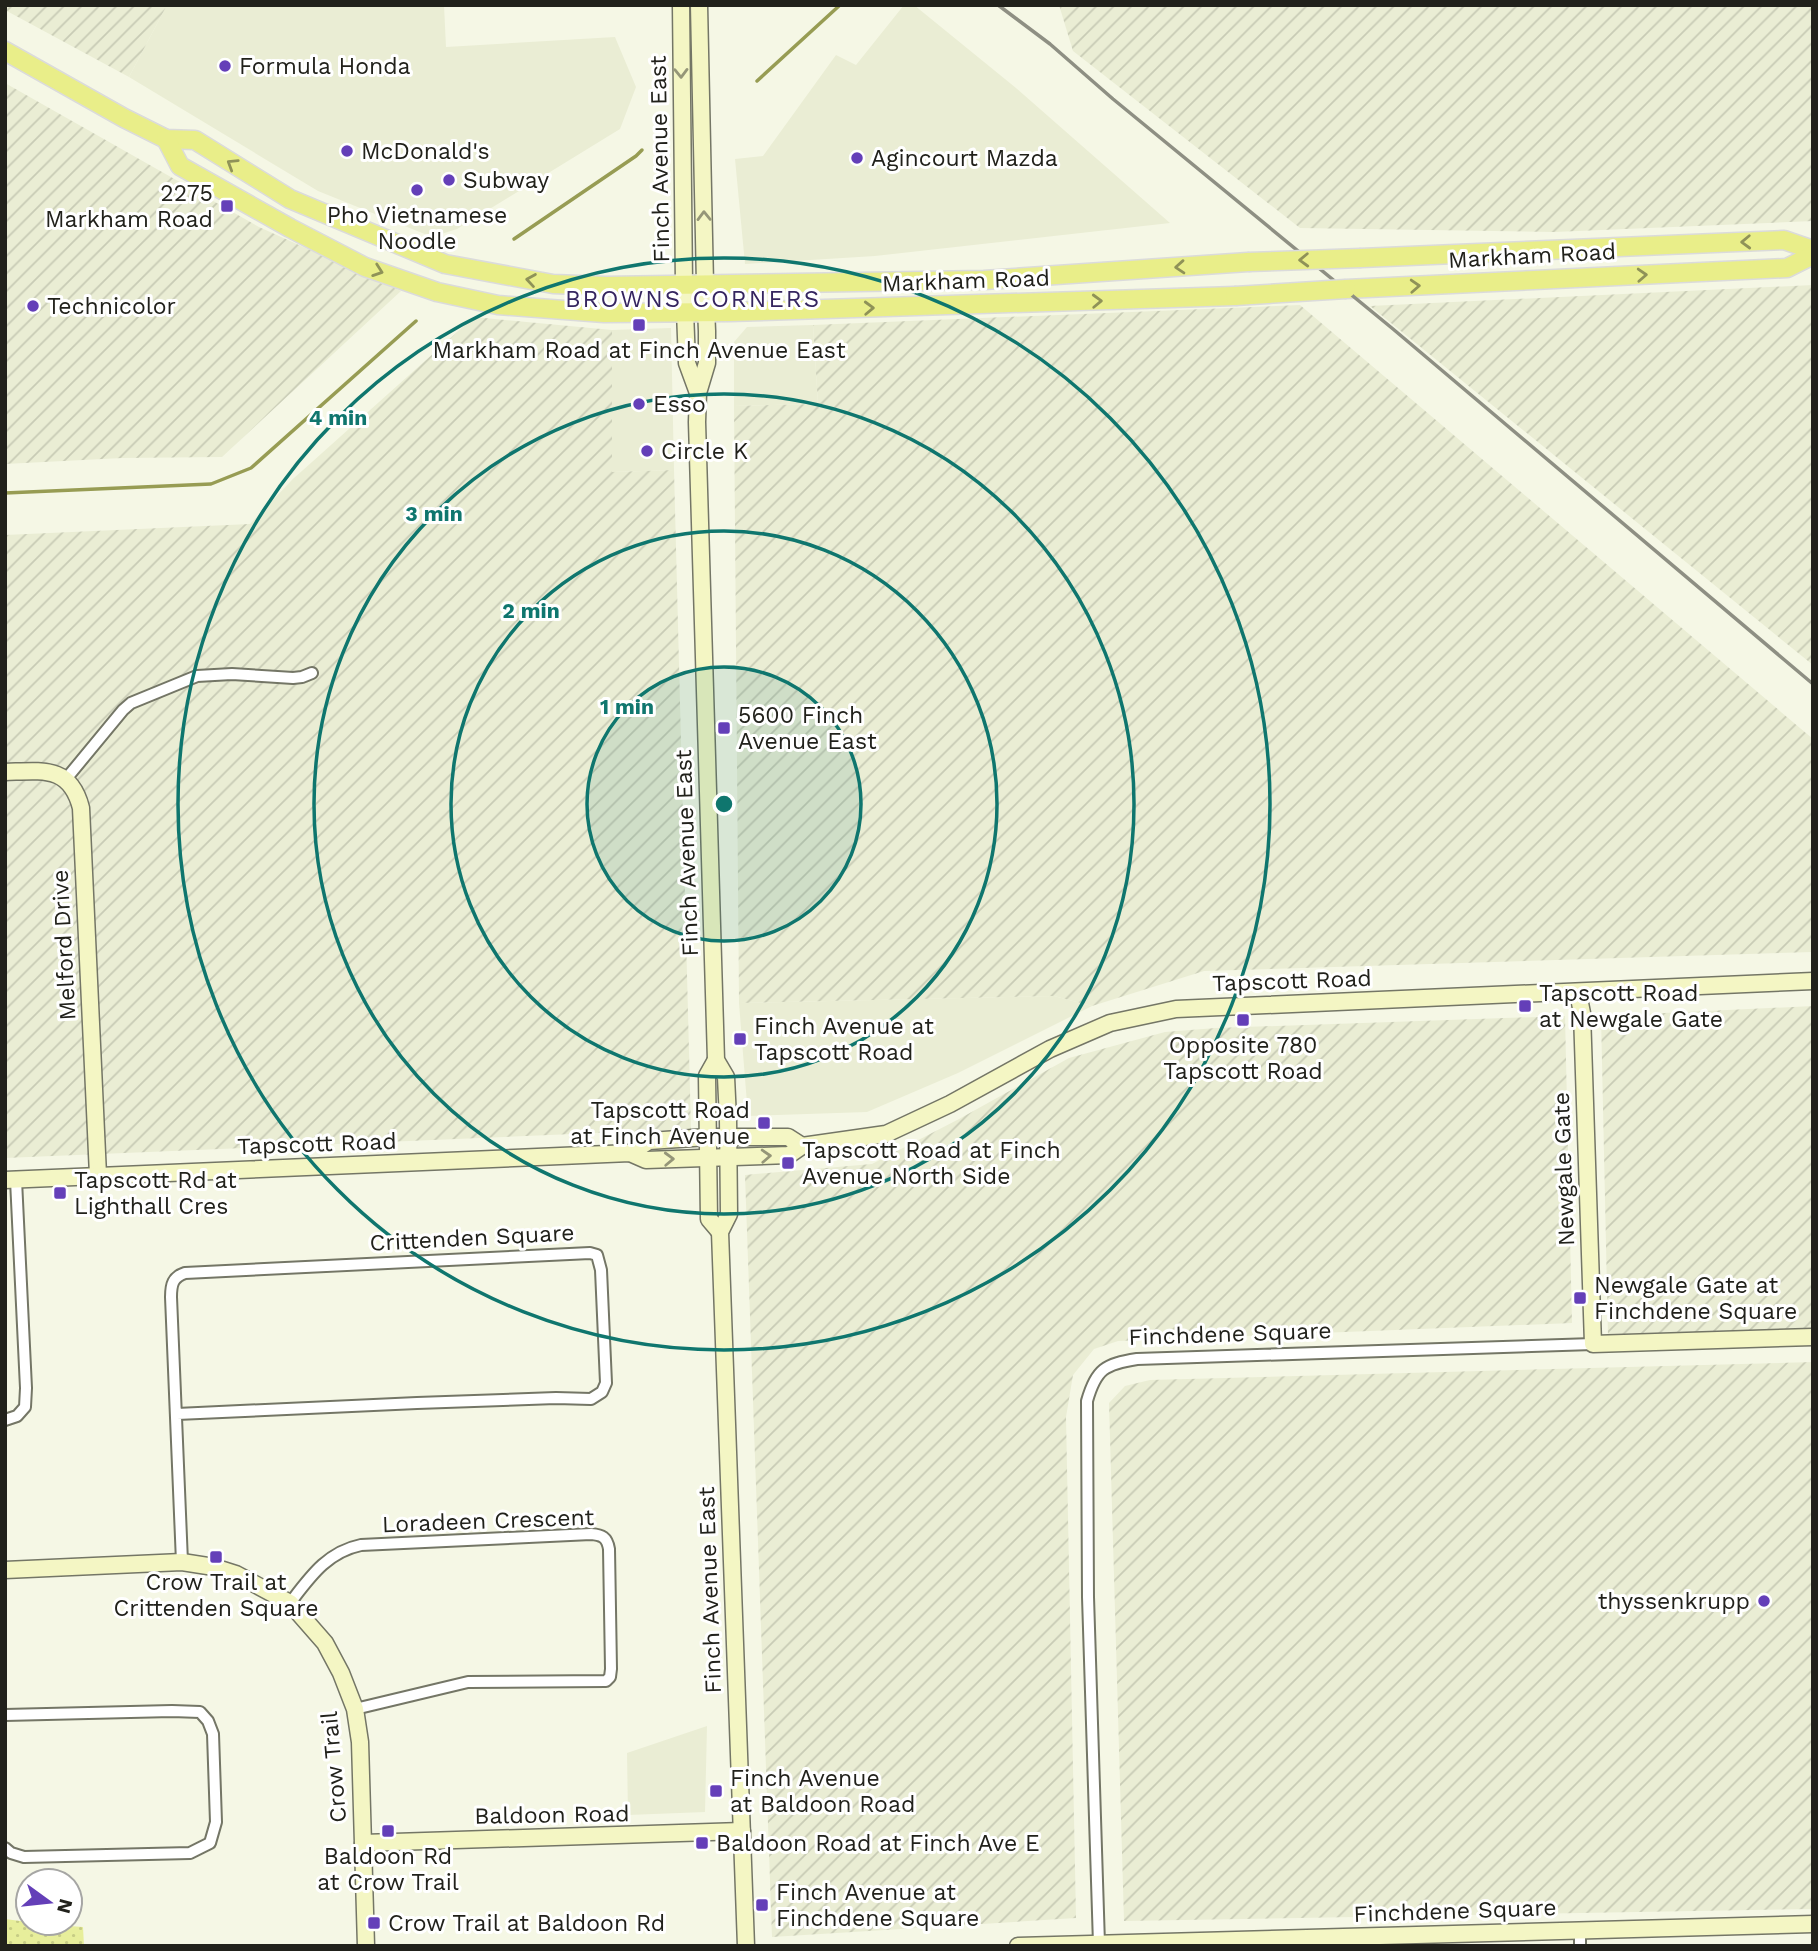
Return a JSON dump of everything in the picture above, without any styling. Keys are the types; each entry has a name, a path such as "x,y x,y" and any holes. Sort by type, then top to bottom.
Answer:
{"main road":[{"name":"Markham Road","path":"5,51 166,139 195,140 290,199 445,264 553,284 606,286 984,280 1248,262 1784,240 1813,252"},
{"name":"Markham Road","path":"166,139 180,166 365,267 437,292 498,305 563,311 604,313 815,310 1235,296 1787,268 1813,252"}],"street":[{"name":"Finch Avenue East","path":"681,5 687,363 698,393"},
{"name":"Finch Avenue East","path":"699,5 707,363 698,393 700,539 716,1060 726,1077 728,1137 729,1214 720,1232 746,1946"},
{"path":"5,772 43,771 65,779 131,703 188,679 209,674 293,678 312,673"},
{"name":"Melford Drive","path":"65,779 76,792 81,808 98,1175"},
{"name":"Tapscott Road","path":"11,1180 630,1153 646,1160 789,1155 802,1146 886,1134 950,1104 1050,1049 1110,1023 1176,1009 1813,981"},
{"name":"Newgale Gate","path":"1578,993 1582,1013 1593,1344"},
{"name":"Finch Avenue East","path":"716,1060 707,1076 709,1219 720,1232"},
{"name":"Tapscott Road","path":"630,1153 649,1141 708,1137 789,1138 802,1146"},
{"path":"5,1420 17,1416 25,1407 26,1388 11,1180"},
{"name":"Crittenden Square","path":"177,1414 417,1403 591,1399 602,1392 606,1383 601,1270 597,1255 333,1265 185,1273 178,1276 172,1282 171,1297 182,1562"},
{"name":"Finchdene Square","path":"1099,1944 1088,1597 1087,1401 1092,1384 1099,1374 1115,1362 1137,1359 1813,1337"},
{"name":"Loradeen Crescent","path":"290,1603 317,1568 329,1558 362,1545 591,1534 606,1538 609,1549 611,1669 610,1677 606,1681 468,1682 355,1709"},
{"name":"Crow Trail","path":"5,1570 182,1562 236,1574 290,1603 325,1643 341,1673 355,1709 360,1742 366,1946"},
{"path":"5,1715 200,1712 208,1721 213,1734 216,1822 211,1843 190,1853 24,1857 10,1853 5,1848"},
{"name":"Baldoon Road","path":"363,1843 742,1831"},
{"name":"Finchdene Square","path":"1018,1946 1580,1938 1813,1924"}],"shaded area":[{"path":"5,5 167,5 129,77 5,10"},
{"path":"167,5 444,5 446,47 615,37 636,87 620,129 457,229 432,237 318,191 129,77"},
{"path":"904,5 914,5 1016,88 1170,223 875,256 745,264 735,159 763,156 836,55 856,65"},
{"path":"1059,5 1813,5 1813,221 1554,232 1300,228 1073,51"},
{"path":"5,83 259,227 401,291 222,457 122,458 5,464"},
{"path":"1813,285 1813,665 1370,306"},
{"path":"1300,305 1813,739 1813,952 1204,971 1092,1006 1054,996 739,1003 734,406 818,404 813,325"},
{"path":"474,317 612,330 612,472 674,470 691,1129 5,1158 5,535 250,524 293,479"},
{"path":"813,325 818,404 734,406 734,342 747,327"},
{"path":"671,328 674,470 612,472 612,330"},
{"path":"1054,996 1092,1006 958,1073 867,1112 748,1116 739,1003"},
{"path":"1813,1006 1813,1329 1608,1336 1601,1016"},
{"path":"1565,1016 1572,1323 1118,1341 1094,1349 1073,1375 1066,1417 1076,1918 772,1937 745,1175 872,1164 1069,1058 1165,1032"},
{"path":"1813,1362 1813,1909 1124,1921 1109,1403 1125,1386 1150,1380"},
{"path":"707,1726 705,1812 628,1815 627,1753"}],"green space":[{"path":"5,1919 14,1920 14,1937 84,1937 84,1946 5,1946"}],"waterway":[{"path":"757,81 840,5"},
{"path":"514,239 642,150"},
{"path":"5,493 211,484 251,468 416,321"}],"railway":[{"path":"998,5 1050,44 1393,329 1813,684"}],"place":[{"name":"Formula Honda","path":"225,66"},
{"name":"McDonald's","path":"347,151"},
{"name":"Agincourt Mazda","path":"857,158"},
{"name":"Subway","path":"449,180"},
{"name":"Pho Vietnamese Noodle","path":"417,190"},
{"name":"2275 Markham Road","path":"227,206"},
{"name":"Technicolor","path":"33,306"},
{"name":"Markham Road at Finch Avenue East","path":"639,325"},
{"name":"Esso","path":"639,404"},
{"name":"Circle K","path":"647,451"},
{"name":"5600 Finch Avenue East","path":"724,728"},
{"name":"Tapscott Road at Newgale Gate","path":"1525,1006"},
{"name":"Opposite 780 Tapscott Road","path":"1243,1020"},
{"name":"Finch Avenue at Tapscott Road","path":"740,1039"},
{"name":"Tapscott Road at Finch Avenue","path":"764,1123"},
{"name":"Tapscott Road at Finch Avenue North Side","path":"788,1163"},
{"name":"Tapscott Rd at Lighthall Cres","path":"60,1193"},
{"name":"Newgale Gate at Finchdene Square","path":"1580,1298"},
{"name":"Crow Trail at Crittenden Square","path":"216,1557"},
{"name":"thyssenkrupp","path":"1764,1601"},
{"name":"Finch Avenue at Baldoon Road","path":"716,1791"},
{"name":"Baldoon Rd at Crow Trail","path":"388,1831"},
{"name":"Baldoon Road at Finch Ave E","path":"702,1843"},
{"name":"Finch Avenue at Finchdene Square","path":"762,1905"},
{"name":"Crow Trail at Baldoon Rd","path":"374,1923"}],"district":[{"name":"BROWNS CORNERS","path":"693,299"}]}
